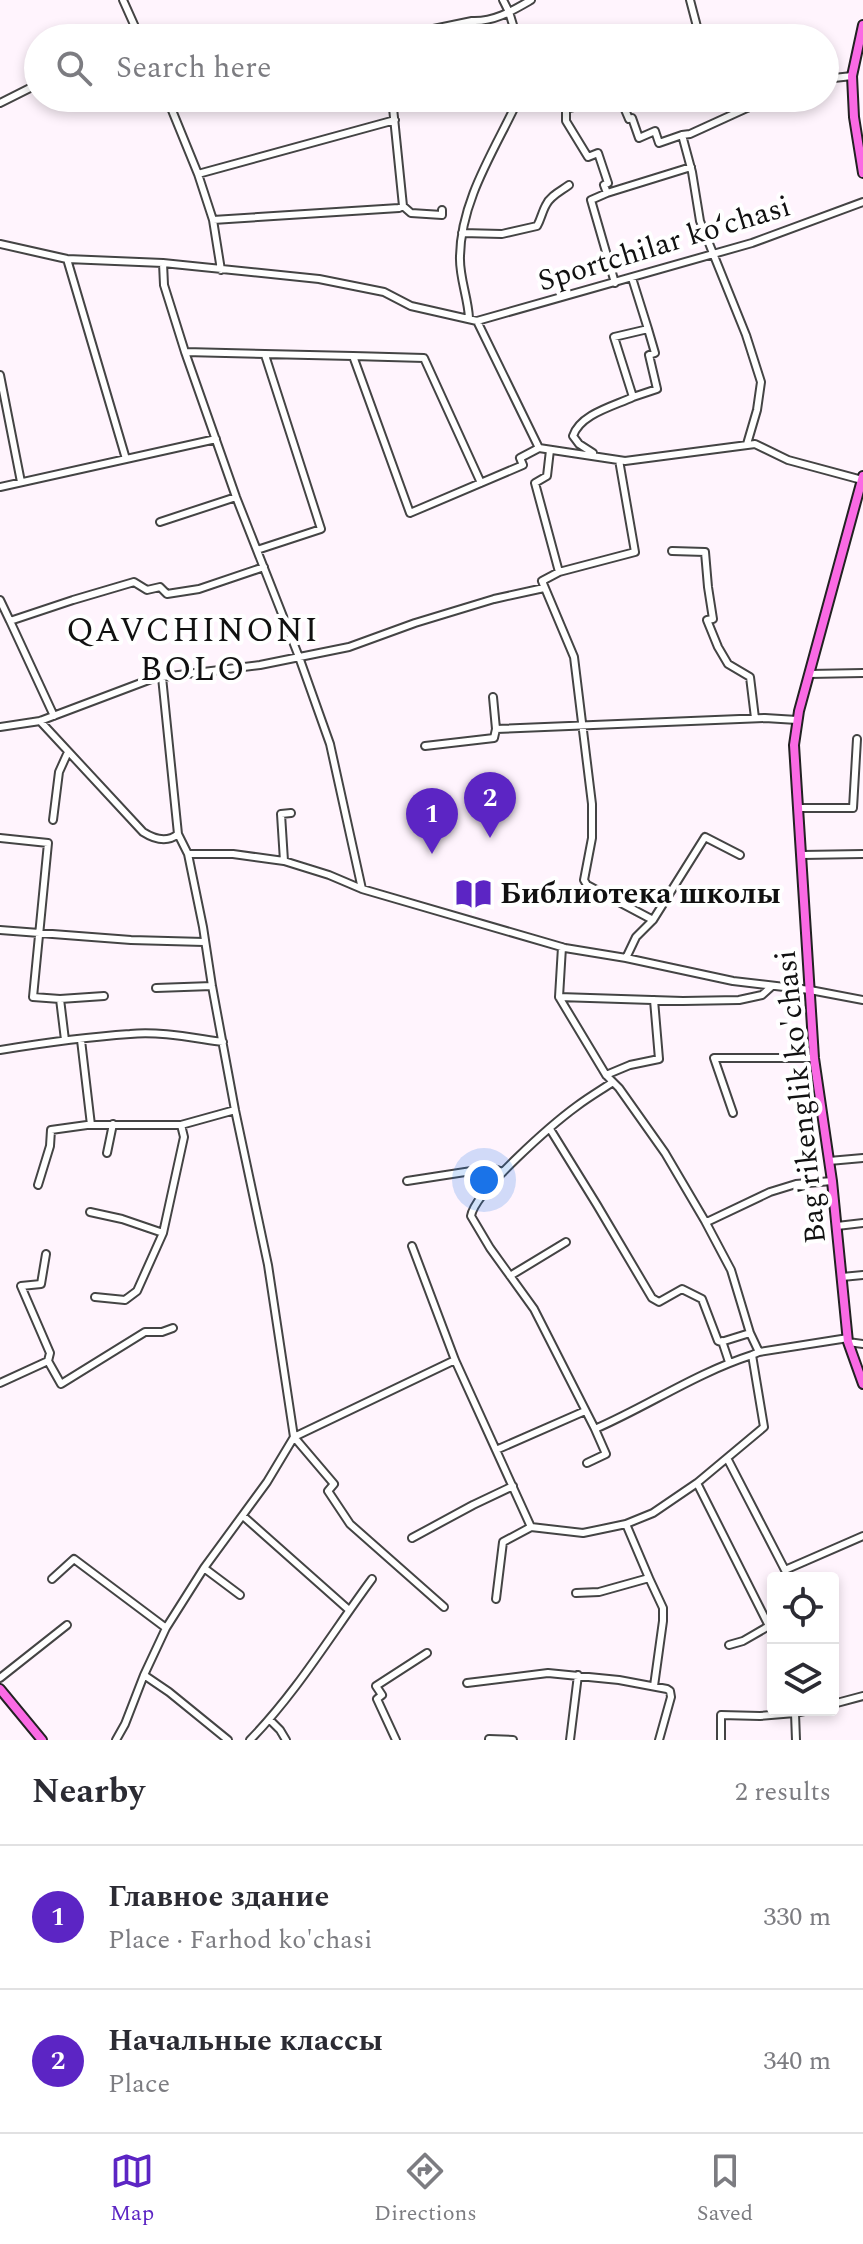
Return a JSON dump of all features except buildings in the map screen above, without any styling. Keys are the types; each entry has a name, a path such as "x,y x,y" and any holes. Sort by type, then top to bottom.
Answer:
{"main road":[{"path":"863,25 852,76 854,117 863,173"},
{"name":"Bag'rikenglik ko'chasi","path":"863,479 797,720 794,745 814,1058 832,1181 848,1340 863,1384"},
{"path":"0,1689 42,1740"}],"street":[{"path":"123,0 132,24"},
{"path":"503,0 513,24"},
{"path":"458,24 485,22 531,0"},
{"path":"690,0 696,24"},
{"path":"839,77 852,76"},
{"path":"0,103 24,91"},
{"path":"173,112 213,220 221,270"},
{"path":"394,112 403,206 411,213 442,215 442,210"},
{"path":"512,112 466,214 460,273 473,319 539,448"},
{"path":"566,112 566,121 588,157 598,153 608,192"},
{"path":"626,112 629,119 632,118 639,138 655,131 659,143 690,134 738,112"},
{"path":"198,174 395,120"},
{"path":"682,135 700,221 746,335 761,382 747,444"},
{"path":"615,283 591,200 691,167"},
{"path":"462,233 502,234 537,226 545,206 569,185"},
{"name":"Sportchilar ko‘chasi","path":"0,244 67,259 163,263 319,279 384,292 411,306 473,319 615,283 752,243 863,202"},
{"path":"213,220 403,206"},
{"path":"67,259 126,459"},
{"path":"163,263 164,285 185,352 236,497 330,744 362,889"},
{"path":"596,456 579,444 573,436 575,430 602,411 657,389 649,355 655,353 632,278"},
{"path":"633,397 614,337 648,329"},
{"path":"185,352 424,358 481,483"},
{"path":"257,550 321,529 265,355"},
{"path":"353,356 410,513 523,465 520,458 539,448 625,461 755,444 788,460 863,479"},
{"path":"0,375 21,482"},
{"path":"0,487 216,439"},
{"path":"550,450 547,476 535,483 559,572"},
{"path":"619,460 635,552 559,572 542,581 574,657 592,804 592,838 584,880 587,885 653,920"},
{"path":"160,522 236,497"},
{"path":"672,551 705,552 713,619 707,620 709,628 728,664 750,677 755,718"},
{"path":"10,621 134,582 147,590 160,587 167,594 199,589 264,567"},
{"path":"0,727 40,721 162,677 260,665 349,647 468,607 544,588"},
{"path":"0,600 54,716"},
{"path":"809,674 863,673"},
{"path":"162,677 178,834 188,854 203,927 235,1110 268,1265 294,1437 334,1484 328,1491 350,1524 444,1607"},
{"path":"425,746 494,738 493,697"},
{"path":"496,729 755,718 797,720"},
{"path":"40,721 143,832 162,839 178,834"},
{"path":"799,808 853,808 857,739"},
{"path":"53,820 59,772 68,752"},
{"path":"284,861 281,814 291,813"},
{"path":"626,958 636,937 653,920 705,837 740,855"},
{"path":"0,838 48,843 33,997 104,996"},
{"path":"188,854 233,854 284,861 362,889 562,947 733,981 863,1000"},
{"path":"802,855 863,854"},
{"path":"0,930 204,942"},
{"path":"496,1599 503,1542 531,1527 583,1533 626,1524 653,1513 697,1483 764,1427 756,1354 731,1270 665,1153 606,1075 559,997 562,947"},
{"path":"156,988 212,986"},
{"path":"559,997 739,1000 762,995 772,986"},
{"path":"60,999 65,1040"},
{"path":"606,1075 630,1065 659,1059 654,1000"},
{"path":"0,1050 130,1034 223,1042"},
{"path":"81,1040 91,1125"},
{"path":"733,1113 714,1058 814,1058"},
{"path":"587,1463 606,1454 595,1429 534,1309 482,1236 471,1212 503,1172 576,1107 613,1082"},
{"path":"38,1185 50,1146 51,1130 113,1124 181,1125 235,1110"},
{"path":"107,1153 113,1124"},
{"path":"95,1297 125,1300 137,1291 163,1233 184,1137 181,1125"},
{"path":"550,1129 652,1298 659,1302 682,1289 699,1296 718,1341 750,1333"},
{"path":"829,1161 863,1158"},
{"path":"407,1181 491,1168 503,1172"},
{"path":"705,1221 770,1192 796,1184 832,1181"},
{"path":"90,1212 163,1233"},
{"path":"837,1226 863,1223"},
{"path":"510,1276 566,1242"},
{"path":"412,1246 455,1360 531,1527"},
{"path":"46,1254 41,1284 21,1286 50,1353 48,1361 61,1384 145,1332 162,1332 173,1328"},
{"path":"842,1277 863,1275"},
{"path":"595,1429 729,1362 756,1354 848,1340 863,1344"},
{"path":"722,1341 729,1362"},
{"path":"116,1740 166,1628 204,1568 267,1482 294,1437 455,1360"},
{"path":"0,1383 48,1361"},
{"path":"496,1450 585,1411"},
{"path":"727,1458 785,1570 863,1536"},
{"path":"697,1483 769,1626 729,1645"},
{"path":"412,1538 513,1486"},
{"path":"243,1516 349,1610"},
{"path":"626,1524 663,1608 654,1686"},
{"path":"52,1579 74,1559 166,1628"},
{"path":"204,1568 240,1595"},
{"path":"576,1593 599,1592 649,1578"},
{"path":"250,1740 270,1720 372,1579"},
{"path":"0,1678 67,1625"},
{"path":"396,1740 377,1699 382,1695 376,1686 427,1653"},
{"path":"467,1683 548,1673 667,1689 671,1694 659,1740"},
{"path":"144,1675 228,1740"},
{"path":"570,1740 578,1675"},
{"path":"839,1702 863,1696"},
{"path":"721,1740 721,1715 767,1715"},
{"path":"795,1716 796,1740"},
{"path":"270,1720 286,1740"},
{"path":"489,1739 513,1740"}],"place":[{"name":"Начальные классы","path":"490,838"},
{"name":"Главное здание","path":"432,854"},
{"name":"Библиотека школы","path":"474,893"}],"district":[{"name":"QAVCHINONI BOLO","path":"193,648"}]}
